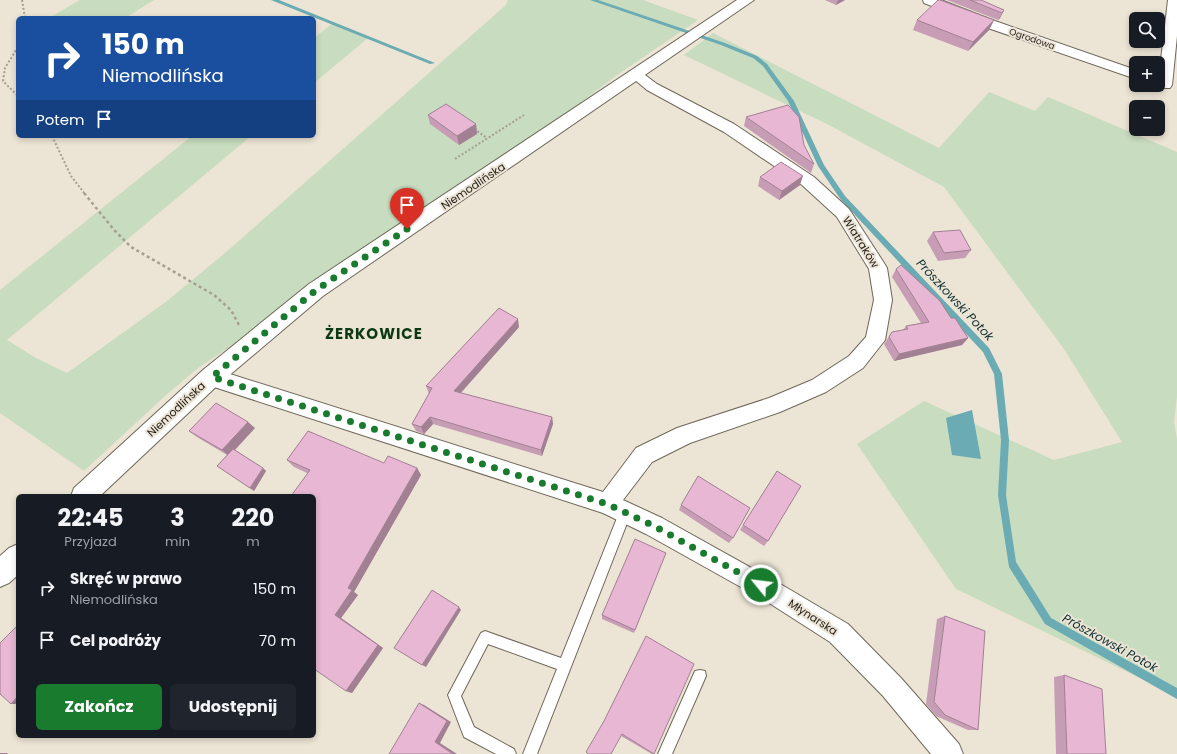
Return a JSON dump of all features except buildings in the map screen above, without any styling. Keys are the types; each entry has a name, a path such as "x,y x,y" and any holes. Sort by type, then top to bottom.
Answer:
{"main road":[{"name":"Niemodlińska","path":"85,494 212,377 316,290 747,0"},
{"path":"0,574 16,559"}],"street":[{"name":"Ogrodowa","path":"929,0 990,24 1129,73"},
{"path":"1167,85 1174,0"},
{"name":"Wiatraków","path":"616,508 644,455 684,435 773,406 819,386 856,362 875,340 883,300 878,268 843,213 808,181 729,128 652,87 636,75"},
{"name":"Młynarska","path":"212,377 616,508 654,526 774,593 839,633 892,687 949,754"}],"lane":[{"path":"530,754 566,666 616,508"},
{"path":"509,754 469,732 454,695 485,637 566,666"},
{"path":"665,754 700,676"}],"path":[{"path":"22,0 25,16"},
{"path":"16,50 5,68 3,81 16,94"},
{"path":"455,159 524,116"},
{"path":"470,126 487,138"},
{"path":"53,138 71,176 115,231 131,247 214,295 231,310 241,330"}],"green space":[{"path":"80,0 154,0 128,16 52,16"},
{"path":"508,0 643,0 698,20 617,75 472,186 198,368 166,395 84,471 0,413 0,290 190,138 249,138 7,340 36,358 67,373 167,301 225,253 506,5"},
{"path":"332,24 368,38 316,81 316,36"},
{"path":"713,33 939,148 989,92 1035,111 1048,97 1129,132 1129,136 1139,136 1177,152 1177,396 1174,422 1177,439 1177,696 956,589 857,444 924,401 1054,460 1122,442 1064,349 944,187 827,124 684,55"}],"water":[{"path":"972,410 981,459 952,455 946,418"}],"waterway":[{"path":"274,0 314,16"},
{"name":"Prószkowski Potok","path":"593,0 723,44 755,57 765,65 791,101 821,166 843,198 986,350 998,374 1005,440 1002,495 1012,564 1048,621 1177,694"},
{"path":"316,17 432,63"}],"district":[{"name":"ŻERKOWICE","path":"374,334"}],"route":[{"path":"407,229 316,290 212,377 607,504 654,526 761,585"}]}
